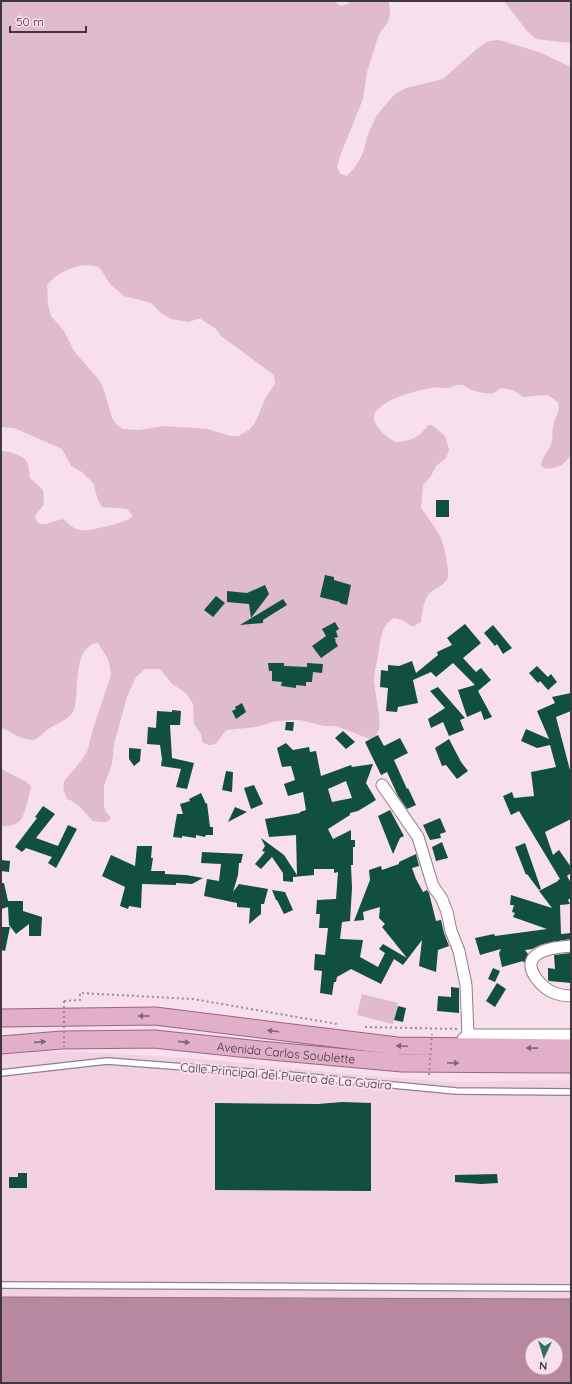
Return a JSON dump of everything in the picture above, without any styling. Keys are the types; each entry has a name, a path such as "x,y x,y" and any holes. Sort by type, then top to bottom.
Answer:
{"main road":[{"name":"Avenida Carlos Soublette","path":"1,1018 155,1016 397,1046 571,1048"},
{"name":"Avenida Carlos Soublette","path":"1,1045 62,1040 154,1039 402,1063 571,1064"}],"street":[{"path":"382,785 418,837 432,886 442,899 447,912 451,931 459,951 466,985 468,1035"},
{"path":"571,946 548,949 536,955 531,961 536,979 545,987 552,992 565,996 571,996"},
{"path":"452,1046 468,1035 571,1036"}],"lane":[{"name":"Calle Principal del Puerto de La Guaira","path":"1,1073 108,1061 288,1075 456,1091 571,1092"},
{"path":"1,1285 571,1288"}],"path":[{"path":"64,1047 64,1000 80,1000 80,993 193,999 341,1024"},
{"path":"364,1027 458,1029"},
{"path":"429,1075 432,1034"}],"shaded area":[{"path":"1,1 334,1 341,6 352,1 389,1 390,15 388,22 377,40 367,72 363,99 337,166 340,174 347,176 355,167 363,153 368,134 377,115 395,94 406,88 443,79 478,48 489,41 499,40 539,52 571,67 571,454 569,458 560,466 543,468 541,465 551,445 553,426 559,408 558,402 547,395 523,397 513,390 501,388 493,393 485,393 474,391 462,385 457,385 449,388 431,388 416,391 387,402 379,408 375,414 375,424 395,442 406,441 418,436 428,425 432,425 445,436 449,450 446,458 436,466 431,476 423,485 421,508 441,537 446,556 448,576 442,585 428,595 424,603 421,622 411,626 402,620 394,618 389,621 383,630 374,678 379,728 376,735 372,738 370,739 336,726 324,726 300,720 276,721 256,727 226,730 217,742 211,745 207,744 202,742 201,734 194,724 193,704 186,693 172,684 161,670 145,669 136,677 127,697 114,744 112,764 104,786 104,806 106,812 111,818 105,822 93,821 78,805 67,799 64,792 64,783 87,752 111,675 109,661 98,643 89,646 80,662 76,703 74,710 69,716 34,740 20,737 1,728 1,451 10,452 24,458 28,464 30,478 43,490 44,504 35,516 39,524 46,524 62,519 75,528 84,530 117,524 133,516 127,509 102,507 98,500 93,483 82,472 71,466 62,449 14,428 1,427","holes":["78,266 95,266 100,268 110,284 124,296 151,303 161,313 171,319 189,322 201,319 216,329 221,336 274,376 275,384 266,397 255,423 249,430 238,436 231,436 207,429 165,426 139,430 123,429 117,425 112,418 104,390 99,380 74,351 64,331 51,316 48,305 47,285 55,277 68,269"]},
{"path":"504,1 571,1 571,43 536,39 527,31"},
{"path":"1,768 31,786 25,812 22,818 15,824 7,826 1,826"},
{"path":"362,994 398,1003 393,1024 357,1015"},
{"path":"52,1051 214,1060 335,1073 449,1082 571,1080 571,1299 1,1297 1,1055"},
{"path":"1,1297 571,1299 571,1383 1,1383"}],"building":[{"path":"436,500 449,500 449,517 436,517"},
{"path":"325,575 334,577 334,580 351,585 347,605 320,597"},
{"path":"265,585 269,594 251,618 249,604 227,602 227,591 247,593"},
{"path":"216,596 225,603 213,617 204,610"},
{"path":"283,599 287,605 263,620 263,623 240,625"},
{"path":"335,622 339,629 336,631 338,637 334,638 338,646 321,658 312,646 326,636 322,629"},
{"path":"465,624 481,643 463,658 476,672 481,668 491,680 478,691 492,717 484,720 481,711 467,717 458,690 475,685 453,663 436,677 431,672 413,680 418,703 398,707 397,712 386,711 388,688 380,687 381,670 388,671 388,665 399,666 412,661 416,673 438,655 437,652 452,645 447,638"},
{"path":"493,625 512,648 503,654 497,644 495,646 484,633"},
{"path":"268,663 284,663 284,666 307,667 307,663 323,664 322,673 313,672 312,682 306,682 306,686 296,685 296,688 281,686 282,682 272,681 272,671 269,671"},
{"path":"537,666 548,677 551,674 557,682 548,690 540,681 538,683 529,673"},
{"path":"438,687 465,718 460,720 464,730 449,736 443,722 431,728 428,719 445,708 430,691"},
{"path":"571,693 571,711 556,717 571,774 571,819 545,832 553,855 559,850 571,867 571,873 567,876 571,883 571,898 568,900 570,904 560,905 561,934 571,933 571,939 551,942 525,950 528,954 524,963 523,961 502,967 499,953 501,949 480,955 475,938 494,934 495,936 547,929 513,917 515,913 512,912 514,905 510,905 511,895 552,908 539,891 560,879 519,811 511,815 503,796 512,792 514,798 534,796 531,772 556,767 550,745 537,748 521,741 526,729 549,739 537,711 555,703 552,697"},
{"path":"242,703 246,712 236,719 232,711 236,709 235,707"},
{"path":"172,710 181,711 180,725 170,725 172,758 194,763 187,789 176,787 181,769 161,766 162,759 160,745 147,744 148,727 156,728 157,711 172,712"},
{"path":"286,722 294,722 293,731 285,730"},
{"path":"343,731 355,742 346,749 335,738"},
{"path":"378,735 384,746 400,738 408,753 394,760 416,805 407,809 398,796 387,772 381,775 365,742"},
{"path":"449,739 461,762 468,771 457,779 446,765 442,766 435,748"},
{"path":"286,743 293,750 309,747 310,752 316,751 321,776 351,765 352,767 373,764 366,783 376,800 358,811 350,813 350,815 328,829 333,839 351,830 351,840 355,840 355,847 353,847 353,865 351,865 352,888 350,921 342,922 340,939 363,940 360,957 378,967 385,953 379,949 383,944 407,958 382,927 385,924 379,918 380,907 363,912 364,920 354,921 370,880 369,870 381,866 382,870 399,864 399,862 416,854 419,866 412,868 423,892 427,890 429,893 436,921 441,920 449,946 438,950 436,972 419,966 422,940 403,965 394,959 381,984 351,969 337,977 336,982 334,982 332,995 320,993 322,971 314,970 315,954 325,955 328,928 319,928 320,914 316,914 317,900 336,899 338,872 334,873 334,869 314,869 314,875 293,877 293,882 283,881 283,873 272,857 261,869 255,864 265,852 262,851 265,846 261,838 284,855 297,875 296,835 269,837 265,819 300,813 306,810 303,792 288,796 284,784 295,780 291,766 282,767 277,748","holes":["346,781 352,798 332,802 328,789"]},
{"path":"129,748 141,749 140,761 134,766 129,759"},
{"path":"226,771 233,772 232,792 222,790"},
{"path":"254,785 263,804 251,809 244,788"},
{"path":"201,793 206,804 207,803 210,827 213,827 213,835 206,835 205,837 196,835 196,838 182,836 182,838 173,837 177,814 183,814 180,804 190,801 189,799"},
{"path":"43,806 55,814 36,838 58,846 68,825 77,829 56,868 48,863 52,857 26,848 22,852 15,847 37,818 35,817"},
{"path":"235,807 247,812 228,822"},
{"path":"390,810 404,836 400,838 393,854 378,816"},
{"path":"440,818 446,832 440,834 441,838 430,840 423,825"},
{"path":"442,842 448,858 436,861 432,847"},
{"path":"525,843 541,889 539,890 527,874 526,875 515,847"},
{"path":"137,846 152,846 151,858 153,858 151,871 165,871 165,874 186,875 203,878 192,884 142,884 141,908 129,906 128,909 120,906 125,887 102,876 111,855 135,866"},
{"path":"202,852 243,854 241,863 239,863 238,875 233,892 239,884 268,889 264,904 261,904 261,914 249,924 250,908 237,907 237,903 204,896 207,879 219,881 221,864 201,863"},
{"path":"1,860 10,861 9,872 1,871"},
{"path":"1,883 4,883 8,901 23,901 23,911 42,917 41,936 29,936 29,924 16,934 9,925 8,907 1,909"},
{"path":"272,890 285,892 293,910 284,914"},
{"path":"1,927 10,927 5,951 1,950"},
{"path":"571,953 571,983 549,981 548,968 555,969 554,955"},
{"path":"493,968 500,971 495,982 488,979"},
{"path":"497,983 506,989 495,1007 486,1001"},
{"path":"451,987 459,988 459,1013 437,1011 438,996 451,997"},
{"path":"398,1006 406,1008 403,1022 394,1020"},
{"path":"342,1102 371,1103 371,1191 215,1190 215,1103 318,1104"},
{"path":"18,1173 27,1173 27,1188 9,1188 9,1177 18,1177"},
{"path":"497,1174 498,1183 481,1184 455,1182 455,1175"}]}
